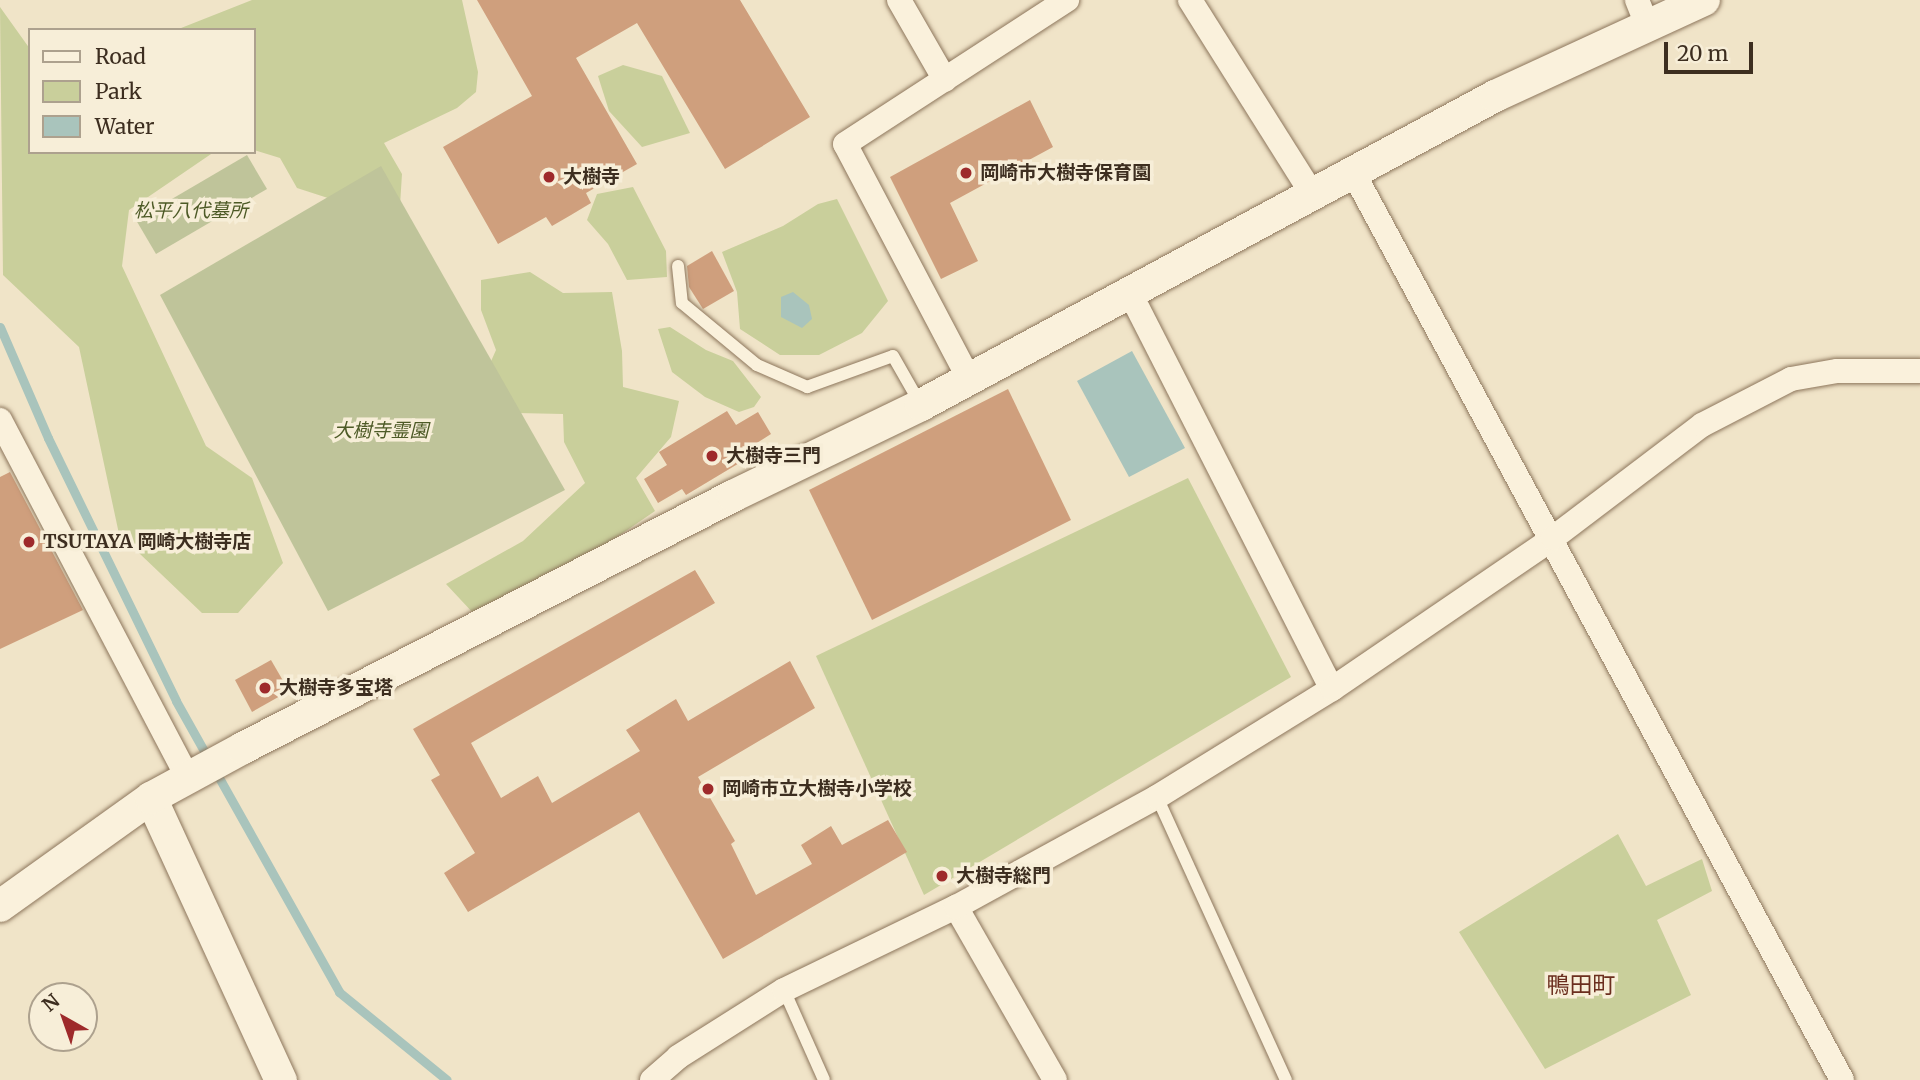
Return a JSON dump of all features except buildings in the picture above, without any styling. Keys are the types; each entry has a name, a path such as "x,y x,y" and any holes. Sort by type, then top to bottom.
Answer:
{"street":[{"path":"899,0 944,80"},
{"path":"968,377 845,144 1067,0"},
{"path":"1190,0 1311,192"},
{"path":"0,906 150,798 243,748 733,496 921,405 968,377 1131,295 1311,192 1354,174 1642,12 1704,0"},
{"path":"1354,174 1553,538 1842,1080"},
{"path":"1131,295 1332,689"},
{"path":"652,1080 678,1057 784,990 956,907 1157,797 1332,689 1553,538 1702,425 1791,380 1837,371 1920,371"},
{"path":"0,421 188,778"},
{"path":"150,798 281,1080"},
{"path":"956,907 1055,1080"}],"lane":[{"path":"678,266 682,303 757,365 807,387 893,356 921,405"},
{"path":"1157,797 1286,1080"},
{"path":"784,990 824,1080"}],"green space":[{"path":"252,0 462,0 478,72 476,92 457,108 384,143 402,174 399,221 297,188 280,158 256,151 256,28 181,28"},
{"path":"0,7 28,46 28,154 211,154 129,210 122,266 206,446 252,478 283,563 238,613 202,613 119,534 79,347 3,275"},
{"path":"623,65 662,76 690,133 642,147 609,111 598,76"},
{"name":"松平八代墓所","path":"247,155 267,189 156,254 136,220"},
{"name":"大樹寺霊園","path":"381,166 565,490 328,611 160,295"},
{"path":"633,187 666,251 667,277 627,280 608,244 587,220 597,194"},
{"path":"837,199 888,301 862,333 819,355 780,355 740,329 737,292 722,252 783,226 818,204"},
{"path":"530,272 563,293 612,292 622,351 623,387 679,401 671,437 636,478 655,511 585,559 474,614 446,584 523,541 585,483 564,442 563,414 517,413 480,386 496,350 481,310 481,280"},
{"path":"670,327 706,350 733,361 761,397 754,407 739,412 705,397 672,372 658,329"},
{"path":"1188,478 1291,677 924,895 816,656"},
{"path":"1618,834 1646,886 1702,859 1712,891 1657,920 1691,995 1545,1069 1459,932"}],"water":[{"path":"793,292 809,305 812,319 802,328 781,317 781,297"},
{"path":"1132,351 1185,448 1129,477 1077,381"}],"waterway":[{"path":"0,327 48,438 176,701 339,992 447,1080"}],"place":[{"name":"岡崎市大樹寺保育園","path":"966,173"},
{"name":"大樹寺","path":"549,177"},
{"name":"大樹寺三門","path":"712,456"},
{"name":"TSUTAYA 岡崎大樹寺店","path":"29,542"},
{"name":"大樹寺多宝塔","path":"265,688"},
{"name":"岡崎市立大樹寺小学校","path":"708,789"},
{"name":"大樹寺総門","path":"942,876"}],"district":[{"name":"鴨田町","path":"1581,985"}]}
